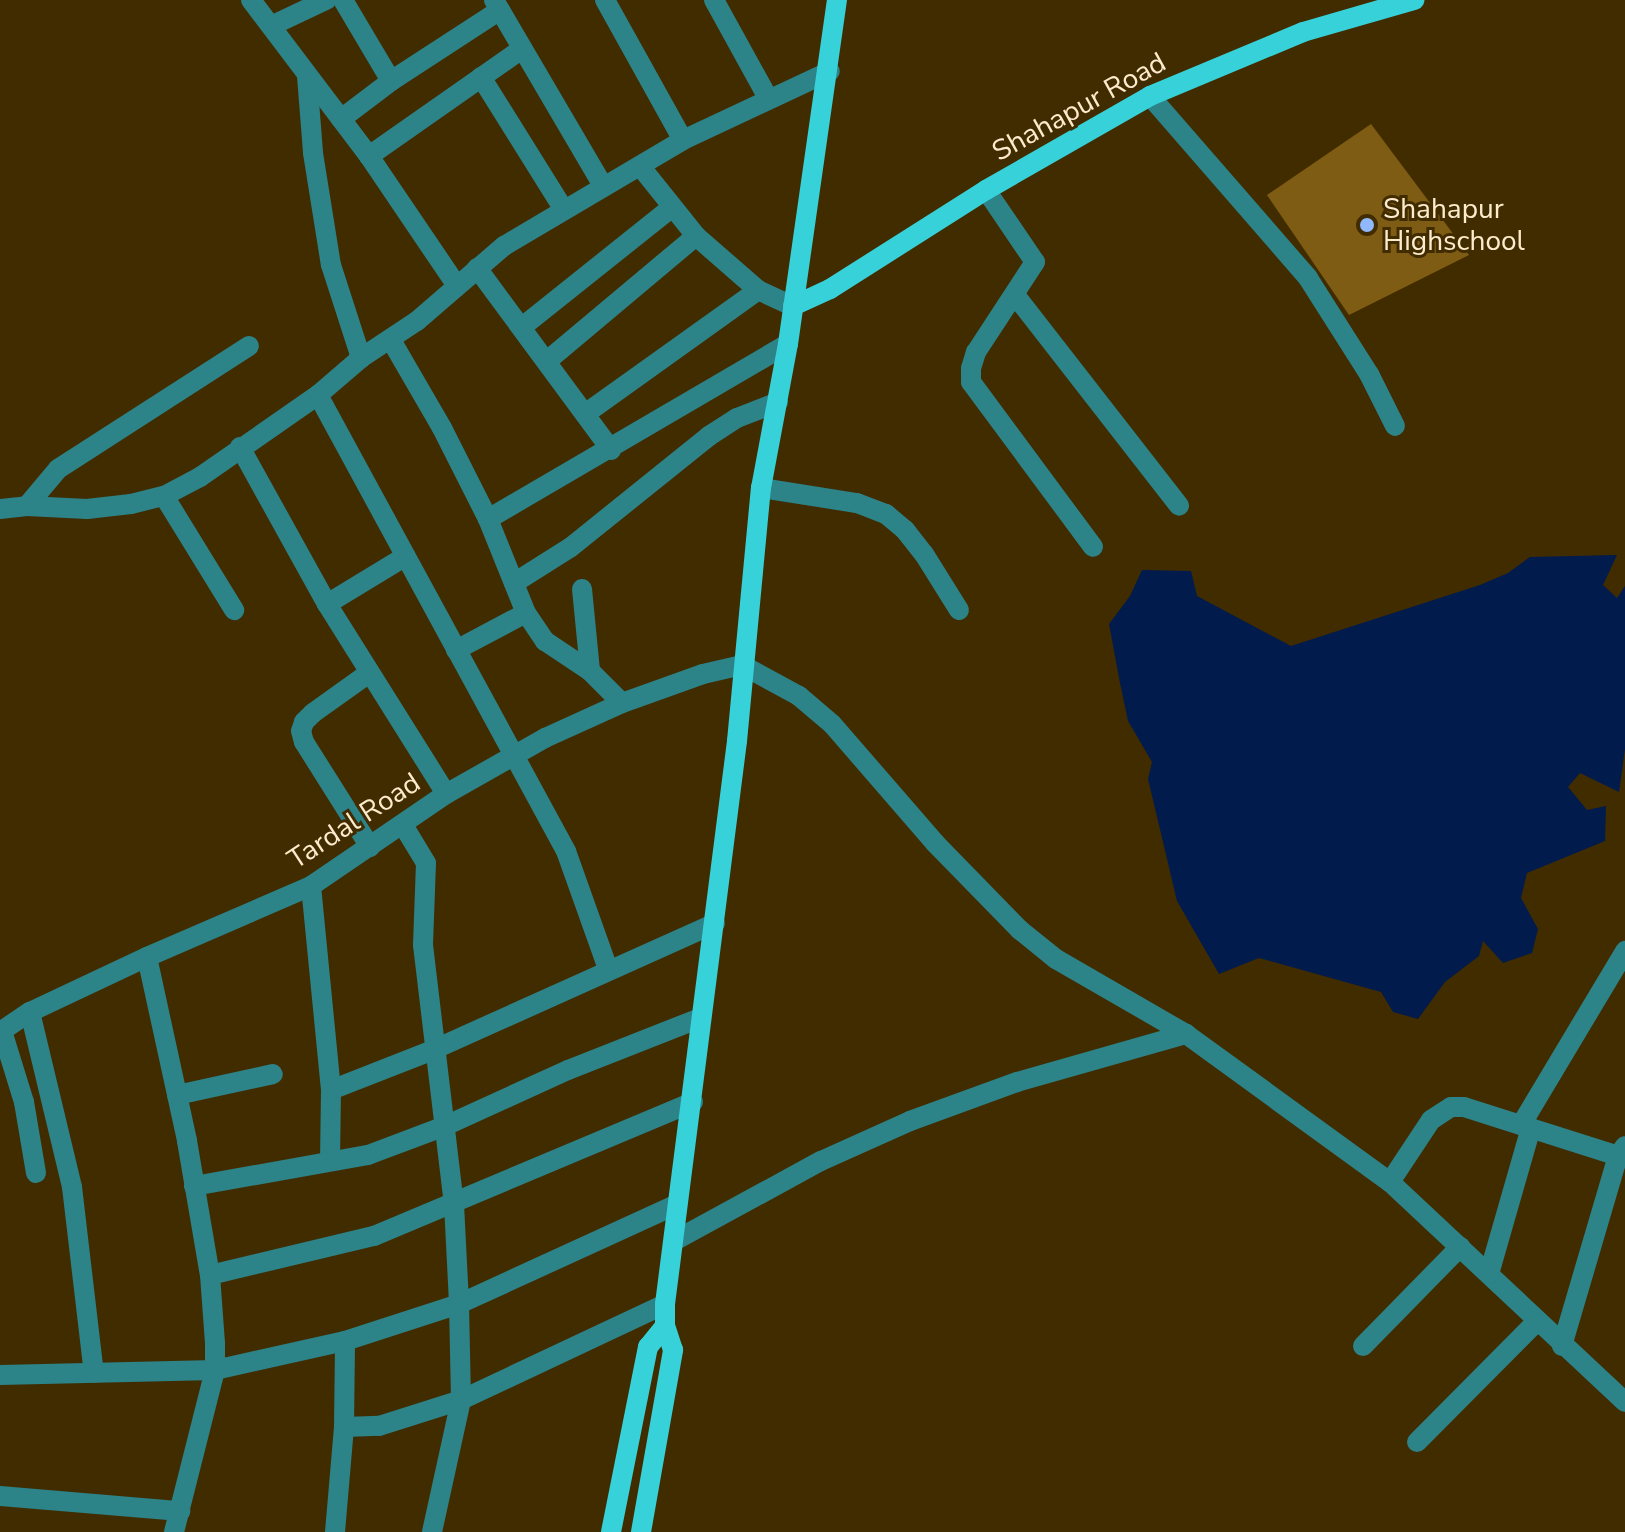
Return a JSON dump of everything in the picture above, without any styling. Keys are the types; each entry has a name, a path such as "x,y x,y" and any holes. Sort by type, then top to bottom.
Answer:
{"main road":[{"path":"641,1532 673,1350 665,1326 665,1304 737,741 761,488 788,344 830,71 837,0"},
{"name":"Shahapur Road","path":"793,306 830,289 986,190 1150,96 1303,32 1414,0"},
{"path":"611,1532 648,1347 665,1326"}],"street":[{"path":"251,0 273,25 307,76 369,156 457,286"},
{"path":"273,25 326,0"},
{"path":"343,0 391,81"},
{"path":"605,0 683,140"},
{"path":"714,0 768,98"},
{"path":"341,119 497,5 603,186"},
{"path":"369,156 522,49"},
{"path":"0,509 27,506 87,509 164,496 200,477 318,395 361,358 391,340 504,246 563,208 683,140 830,71"},
{"path":"307,76 313,153 331,265 361,358"},
{"path":"481,77 563,208"},
{"path":"1150,96 1308,278 1369,374 1395,426"},
{"path":"640,166 696,236 758,290 793,306"},
{"path":"986,190 1035,262 976,352 971,382 1093,547"},
{"path":"522,327 671,208"},
{"path":"547,361 696,236"},
{"path":"477,268 611,450"},
{"path":"585,414 758,290"},
{"path":"1015,295 1179,506"},
{"path":"391,340 442,428 488,519 526,613 558,653 590,671 622,703"},
{"path":"488,519 788,344"},
{"path":"27,506 58,469 249,346"},
{"path":"318,395 406,556 410,571 566,851 608,969"},
{"path":"514,583 571,547 709,436 737,418 778,402"},
{"path":"240,447 327,604 446,794"},
{"path":"761,488 857,503 886,514 905,530 924,554 959,610"},
{"path":"164,496 234,610"},
{"path":"327,604 406,556"},
{"path":"582,589 590,671"},
{"path":"456,650 526,613"},
{"path":"742,665 799,696 832,724 935,843 1020,930 1056,959 1186,1034 1390,1182 1536,1322 1625,1402"},
{"name":"Tardal Road","path":"1,1031 30,1012 147,957 311,886 446,794 514,755 622,703 703,674 742,665"},
{"path":"369,673 313,713 301,731 304,742 370,847"},
{"path":"403,825 426,863 423,945 433,1050 454,1204 459,1304 461,1400 432,1532"},
{"path":"311,886 331,1090 330,1159"},
{"path":"331,1090 433,1050 715,923"},
{"path":"1489,1274 1526,1126 1625,951"},
{"path":"147,957 177,1095 210,1275 215,1370 174,1532"},
{"path":"30,1012 72,1187 94,1373"},
{"path":"194,1186 330,1159 368,1155 445,1126 568,1070 700,1018"},
{"path":"1,1031 24,1102 36,1173"},
{"path":"674,1241 821,1161 910,1121 1017,1082 1186,1034"},
{"path":"177,1095 273,1074"},
{"path":"210,1275 374,1236 693,1102"},
{"path":"1390,1182 1442,1110 1464,1107 1623,1153 1562,1346"},
{"path":"0,1375 215,1370 345,1341 459,1304 677,1204"},
{"path":"1363,1346 1460,1247"},
{"path":"344,1427 391,1423 461,1400 665,1304"},
{"path":"1417,1442 1536,1322"},
{"path":"335,1532 344,1427 345,1341"},
{"path":"0,1496 180,1511"}],"water":[{"path":"1617,555 1603,585 1617,598 1625,586 1625,749 1619,792 1580,773 1568,787 1587,810 1606,806 1605,841 1527,873 1521,898 1538,929 1532,953 1503,963 1483,941 1479,956 1445,982 1418,1019 1393,1012 1381,992 1259,958 1219,974 1177,901 1148,779 1152,762 1128,721 1120,683 1109,624 1130,596 1142,570 1191,571 1197,596 1291,646 1480,585 1508,573 1530,557"}],"building":[{"name":"Shahapur Highschool","path":"1371,124 1469,255 1349,315 1267,195"}],"place":[{"name":"Shahapur Highschool","path":"1367,225"}]}
